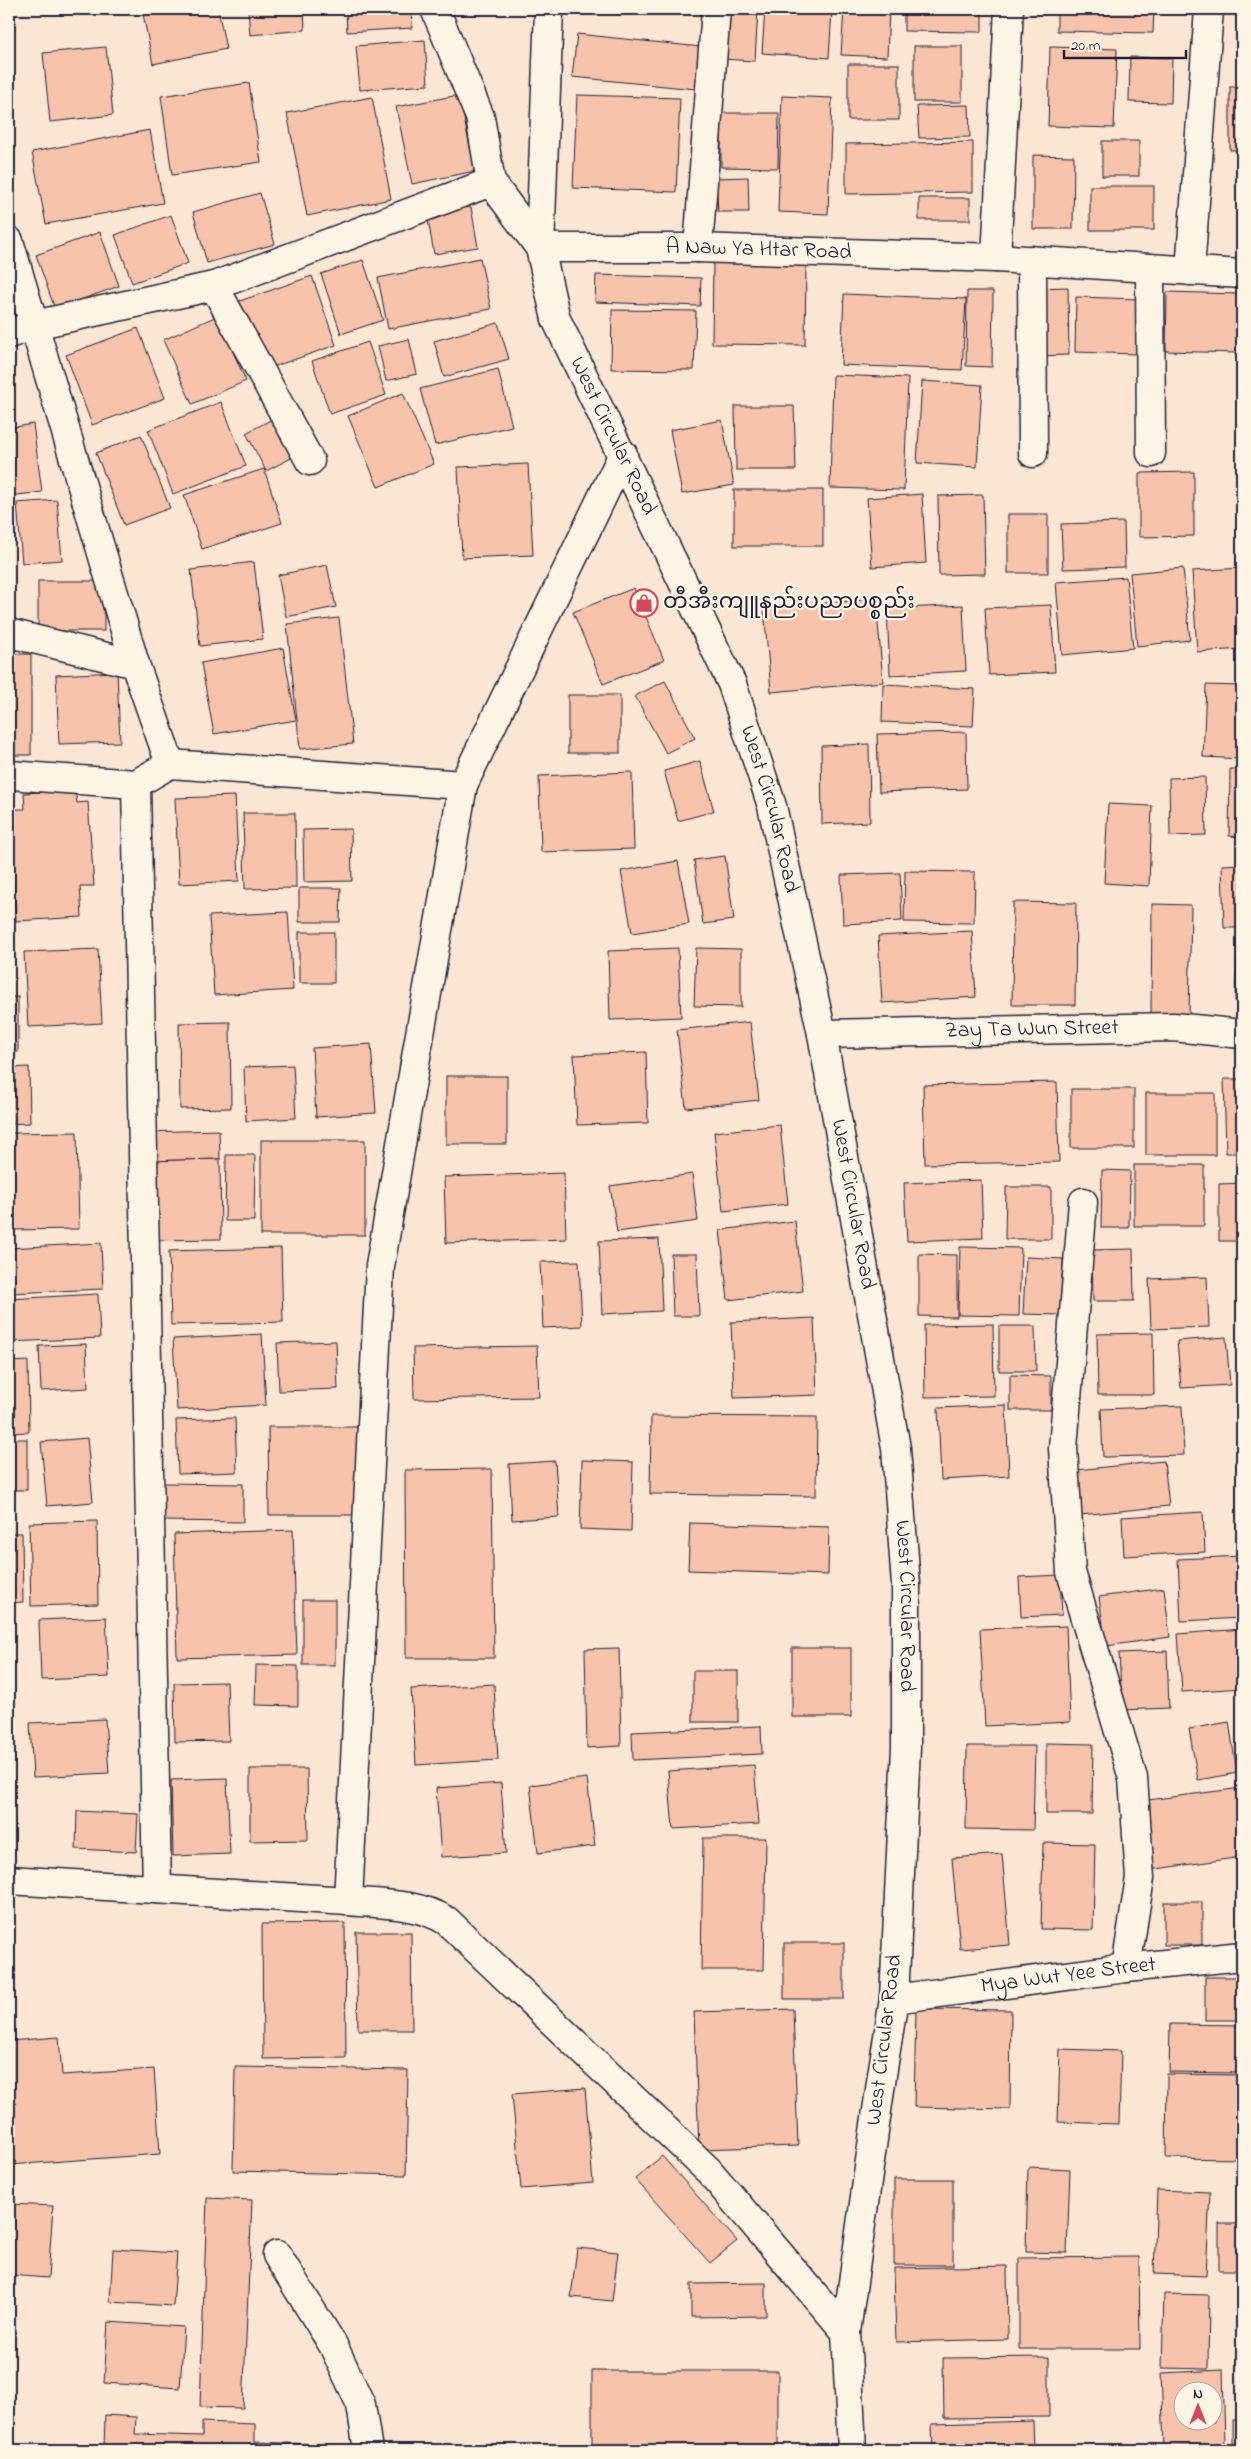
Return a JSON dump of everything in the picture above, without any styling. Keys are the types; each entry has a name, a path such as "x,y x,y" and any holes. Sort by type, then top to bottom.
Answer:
{"street":[{"path":"435,9 480,118 491,182 540,248"},
{"name":"West Circular Road","path":"549,9 540,248 556,318 732,684 772,806 822,1034 896,1448 906,1585 906,1748 894,1999 846,2332 852,2450"},
{"path":"698,248 716,9"},
{"path":"996,258 1008,9"},
{"path":"1190,271 1209,9"},
{"path":"9,334 34,325 214,286 491,182"},
{"path":"9,242 135,664 170,764"},
{"name":"A Naw Ya Htar Road","path":"540,248 698,248 996,258 1242,274"},
{"path":"1032,260 1034,454"},
{"path":"1150,268 1151,454"},
{"path":"214,286 310,461"},
{"path":"348,1901 380,1266 463,785 623,454"},
{"path":"9,633 135,664"},
{"path":"9,775 136,784 170,764 463,785"},
{"path":"136,784 157,1889"},
{"name":"Zay Ta Wun Street","path":"822,1034 1174,1027 1242,1034"},
{"path":"1084,1202 1063,1448 1071,1572 1133,1778 1140,1878 1126,1968"},
{"path":"9,1880 348,1901 403,1906 434,1912 447,1921 708,2171 846,2332"},
{"name":"Mya Wut Yee Street","path":"894,1999 1126,1968 1242,1956"},
{"path":"277,2255 333,2345 360,2405 368,2450"}],"building":[{"path":"108,9 108,11 20,10"},
{"path":"142,9 218,9 226,49 153,64"},
{"path":"248,9 304,9 305,30 250,35"},
{"path":"346,9 411,9 412,28 347,32"},
{"path":"724,9 758,9 755,61 721,59"},
{"path":"765,9 832,9 829,58 762,53"},
{"path":"844,9 889,9 887,57 841,55"},
{"path":"904,9 982,9 982,32 904,31"},
{"path":"1057,9 1154,9 1153,33 1057,31"},
{"path":"1242,9 1242,60 1240,60"},
{"path":"577,34 701,47 696,89 572,77"},
{"path":"425,40 428,85 360,90 356,46"},
{"path":"914,46 962,46 962,102 914,102"},
{"path":"106,47 113,115 50,122 43,53"},
{"path":"1050,47 1117,49 1114,128 1048,126"},
{"path":"1130,57 1172,58 1171,103 1129,102"},
{"path":"848,64 899,64 899,120 848,120"},
{"path":"249,83 261,162 172,175 161,96"},
{"path":"1230,87 1242,87 1242,150 1230,150"},
{"path":"459,95 475,171 412,184 396,107"},
{"path":"577,95 680,98 676,192 573,188"},
{"path":"782,96 832,98 828,214 778,212"},
{"path":"372,97 391,199 307,216 287,113"},
{"path":"969,105 970,137 919,138 917,106"},
{"path":"721,113 779,113 778,168 721,167"},
{"path":"150,130 163,203 46,224 32,152"},
{"path":"1102,141 1139,141 1139,176 1102,176"},
{"path":"973,142 973,192 846,194 846,144"},
{"path":"1033,155 1074,156 1073,229 1033,229"},
{"path":"748,177 749,212 718,212 716,178"},
{"path":"1090,186 1154,186 1154,230 1090,230"},
{"path":"260,193 275,244 207,263 193,212"},
{"path":"919,198 970,198 970,220 919,220"},
{"path":"471,207 478,247 434,254 427,214"},
{"path":"171,215 188,263 132,283 115,235"},
{"path":"100,232 119,286 55,309 36,255"},
{"path":"480,258 491,309 388,329 378,278"},
{"path":"363,260 383,320 341,334 321,274"},
{"path":"713,262 806,263 805,345 712,344"},
{"path":"596,275 701,278 700,306 595,302"},
{"path":"312,276 336,345 261,371 237,302"},
{"path":"1068,287 1069,355 1035,356 1035,288"},
{"path":"967,291 993,291 992,367 966,366"},
{"path":"1167,292 1239,294 1237,353 1166,351"},
{"path":"844,294 966,299 962,370 841,365"},
{"path":"1076,297 1139,299 1137,354 1075,352"},
{"path":"612,310 696,311 694,370 611,369"},
{"path":"217,316 246,381 192,404 163,340"},
{"path":"498,323 509,359 444,377 434,341"},
{"path":"138,328 165,398 92,425 66,355"},
{"path":"409,339 417,374 386,381 378,346"},
{"path":"368,342 386,395 330,414 312,361"},
{"path":"498,369 512,426 435,445 420,389"},
{"path":"833,375 908,378 904,490 830,488"},
{"path":"922,381 982,385 977,467 917,463"},
{"path":"403,393 434,464 378,487 348,416"},
{"path":"221,402 246,466 173,494 148,430"},
{"path":"735,406 794,406 796,470 736,470"},
{"path":"280,415 301,453 266,471 246,433"},
{"path":"722,420 734,485 682,494 670,430"},
{"path":"33,424 42,492 9,496 9,428"},
{"path":"141,435 170,508 124,525 96,453"},
{"path":"528,464 533,555 462,558 458,467"},
{"path":"264,469 282,523 202,549 184,495"},
{"path":"1194,472 1194,536 1139,537 1139,473"},
{"path":"734,490 823,490 823,546 734,546"},
{"path":"922,494 926,563 872,567 867,498"},
{"path":"983,495 985,574 939,575 938,496"},
{"path":"57,500 62,560 22,563 17,503"},
{"path":"1008,514 1048,514 1048,573 1008,573"},
{"path":"1124,522 1125,567 1063,569 1061,524"},
{"path":"254,562 263,639 200,646 191,570"},
{"path":"327,565 336,607 286,617 278,575"},
{"path":"1183,568 1190,640 1137,646 1130,573"},
{"path":"1242,568 1242,649 1197,652 1192,571"},
{"path":"1126,577 1133,648 1062,655 1056,582"},
{"path":"38,581 104,581 104,631 38,631"},
{"path":"634,588 664,660 603,684 573,612"},
{"path":"876,599 883,682 771,692 764,608"},
{"path":"963,605 966,671 890,675 887,609"},
{"path":"1051,605 1055,672 989,675 985,608"},
{"path":"339,618 353,744 300,749 287,624"},
{"path":"283,648 296,720 214,734 201,663"},
{"path":"9,654 31,654 31,755 9,755"},
{"path":"117,672 120,742 59,744 56,675"},
{"path":"665,681 695,738 666,753 635,696"},
{"path":"883,684 975,689 973,726 882,722"},
{"path":"1206,685 1242,686 1242,759 1203,757"},
{"path":"568,695 620,695 620,753 568,753"},
{"path":"966,732 967,789 879,792 877,734"},
{"path":"869,744 870,822 822,824 821,746"},
{"path":"700,761 714,811 678,821 664,771"},
{"path":"1230,769 1242,769 1242,837 1229,836"},
{"path":"632,772 634,849 541,852 539,776"},
{"path":"1205,777 1206,835 1170,836 1169,778"},
{"path":"75,790 77,803 88,802 94,886 80,886 82,917 16,921 9,809 25,809 24,793"},
{"path":"235,796 239,881 179,884 175,798"},
{"path":"1108,804 1152,806 1149,886 1104,883"},
{"path":"243,813 295,813 296,888 245,889"},
{"path":"351,829 352,881 304,882 303,830"},
{"path":"725,856 734,920 703,924 694,860"},
{"path":"678,861 689,924 632,933 621,871"},
{"path":"1242,864 1242,928 1224,928 1222,865"},
{"path":"905,871 975,872 974,923 904,922"},
{"path":"900,873 902,921 843,924 841,875"},
{"path":"299,888 341,888 340,922 299,922"},
{"path":"1013,902 1076,903 1075,1005 1012,1005"},
{"path":"1152,904 1191,905 1189,1016 1151,1015"},
{"path":"288,912 293,990 214,995 209,916"},
{"path":"972,931 976,997 882,1003 878,936"},
{"path":"299,932 334,932 334,983 299,983"},
{"path":"1238,936 1242,936 1242,1002 1235,1001"},
{"path":"678,948 681,1017 610,1020 608,951"},
{"path":"696,948 741,949 741,1007 694,1006"},
{"path":"98,949 102,1023 28,1027 24,952"},
{"path":"9,997 18,997 18,1052 9,1052"},
{"path":"230,1022 231,1108 180,1109 179,1023"},
{"path":"750,1022 759,1100 686,1108 677,1030"},
{"path":"371,1044 376,1113 316,1117 312,1048"},
{"path":"646,1052 648,1123 577,1125 574,1055"},
{"path":"293,1065 296,1118 246,1121 244,1067"},
{"path":"29,1067 30,1123 9,1124 9,1068"},
{"path":"446,1076 507,1076 507,1144 446,1144"},
{"path":"1224,1079 1242,1079 1242,1153 1226,1153"},
{"path":"1057,1082 1059,1162 925,1164 923,1085"},
{"path":"1071,1089 1134,1089 1134,1148 1071,1148"},
{"path":"1146,1093 1215,1093 1215,1155 1146,1155"},
{"path":"780,1125 788,1204 723,1211 714,1132"},
{"path":"219,1130 220,1159 146,1161 145,1132"},
{"path":"77,1132 79,1229 9,1230 9,1133"},
{"path":"261,1140 365,1140 365,1235 261,1235"},
{"path":"226,1155 255,1155 254,1221 225,1221"},
{"path":"220,1159 221,1239 147,1240 146,1161"},
{"path":"1134,1165 1204,1165 1204,1226 1134,1226"},
{"path":"1102,1170 1130,1171 1129,1228 1101,1228"},
{"path":"564,1173 566,1239 446,1243 444,1177"},
{"path":"692,1174 698,1221 617,1232 610,1186"},
{"path":"981,1180 983,1238 907,1241 904,1183"},
{"path":"1242,1183 1242,1241 1219,1241 1219,1184"},
{"path":"1006,1187 1051,1187 1051,1239 1005,1239"},
{"path":"795,1221 803,1291 728,1300 720,1230"},
{"path":"659,1239 662,1311 602,1314 599,1241"},
{"path":"101,1243 103,1289 9,1293 9,1248"},
{"path":"960,1247 1021,1248 1019,1316 958,1315"},
{"path":"281,1248 283,1322 171,1325 169,1251"},
{"path":"1133,1249 1134,1301 1093,1301 1092,1250"},
{"path":"671,1254 697,1254 699,1316 673,1316"},
{"path":"919,1254 957,1255 957,1317 919,1316"},
{"path":"1026,1257 1063,1259 1060,1315 1023,1314"},
{"path":"579,1261 582,1326 543,1328 540,1262"},
{"path":"1207,1277 1209,1327 1151,1329 1149,1279"},
{"path":"98,1294 100,1338 9,1342 9,1299"},
{"path":"814,1318 817,1395 734,1398 731,1322"},
{"path":"993,1324 994,1396 925,1397 924,1325"},
{"path":"999,1326 1035,1326 1036,1371 999,1371"},
{"path":"1153,1333 1154,1395 1098,1395 1097,1334"},
{"path":"262,1334 266,1405 177,1410 173,1339"},
{"path":"1226,1337 1230,1385 1181,1388 1177,1341"},
{"path":"336,1341 338,1389 279,1391 277,1343"},
{"path":"86,1344 88,1388 41,1391 39,1346"},
{"path":"537,1346 539,1397 414,1399 413,1348"},
{"path":"28,1361 29,1432 9,1433 9,1362"},
{"path":"1010,1375 1051,1376 1051,1410 1010,1410"},
{"path":"1006,1405 1009,1476 941,1480 938,1408"},
{"path":"1182,1406 1184,1455 1103,1457 1101,1409"},
{"path":"651,1416 817,1417 816,1496 650,1494"},
{"path":"235,1418 237,1472 178,1474 176,1420"},
{"path":"268,1427 360,1427 361,1515 269,1515"},
{"path":"87,1438 93,1502 47,1506 41,1442"},
{"path":"9,1439 27,1439 27,1490 9,1490"},
{"path":"582,1460 633,1462 631,1531 580,1529"},
{"path":"555,1461 559,1517 512,1520 509,1464"},
{"path":"1164,1461 1169,1506 1080,1515 1076,1470"},
{"path":"492,1469 494,1658 406,1658 405,1470"},
{"path":"161,1483 243,1484 243,1522 161,1521"},
{"path":"1203,1512 1205,1552 1124,1556 1122,1517"},
{"path":"97,1521 98,1604 31,1606 29,1523"},
{"path":"690,1523 829,1527 828,1575 688,1570"},
{"path":"293,1530 297,1655 177,1658 174,1534"},
{"path":"9,1533 22,1533 23,1602 9,1603"},
{"path":"1242,1556 1242,1618 1181,1621 1178,1559"},
{"path":"1060,1575 1062,1615 1021,1617 1019,1577"},
{"path":"1164,1588 1170,1637 1106,1646 1099,1597"},
{"path":"303,1600 335,1600 335,1665 303,1665"},
{"path":"106,1617 109,1677 41,1680 39,1620"},
{"path":"1066,1626 1070,1722 985,1726 980,1629"},
{"path":"1242,1629 1242,1688 1182,1692 1178,1634"},
{"path":"619,1648 621,1746 587,1748 585,1649"},
{"path":"792,1648 851,1648 851,1717 792,1717"},
{"path":"1167,1651 1169,1708 1122,1710 1119,1653"},
{"path":"256,1665 298,1666 298,1706 255,1705"},
{"path":"693,1671 738,1671 738,1722 693,1722"},
{"path":"227,1682 229,1741 175,1742 174,1683"},
{"path":"494,1684 498,1760 416,1765 411,1689"},
{"path":"105,1719 109,1773 33,1777 30,1723"},
{"path":"1229,1722 1237,1773 1198,1780 1189,1729"},
{"path":"761,1726 762,1754 633,1760 632,1732"},
{"path":"1046,1743 1093,1744 1092,1814 1046,1814"},
{"path":"967,1746 1035,1746 1033,1830 966,1829"},
{"path":"754,1765 759,1824 673,1829 668,1771"},
{"path":"250,1769 307,1769 308,1840 250,1841"},
{"path":"227,1778 230,1854 173,1856 171,1780"},
{"path":"587,1778 595,1846 538,1853 530,1785"},
{"path":"501,1783 506,1853 441,1857 436,1788"},
{"path":"1242,1788 1242,1857 1149,1870 1140,1801"},
{"path":"77,1811 138,1814 136,1852 76,1849"},
{"path":"703,1838 766,1838 764,1970 701,1970"},
{"path":"1043,1843 1095,1844 1093,1930 1041,1929"},
{"path":"1002,1854 1010,1945 960,1949 952,1858"},
{"path":"1164,1902 1202,1902 1202,1945 1164,1945"},
{"path":"345,1923 346,2058 263,2059 262,1924"},
{"path":"356,1932 411,1932 412,2030 358,2030"},
{"path":"784,1943 844,1943 844,1999 784,1999"},
{"path":"1205,1977 1242,1977 1242,2020 1205,2020"},
{"path":"793,2009 798,2146 699,2149 694,2012"},
{"path":"916,2009 1011,2010 1010,2109 914,2107"},
{"path":"1170,2024 1242,2025 1242,2073 1169,2072"},
{"path":"59,2037 62,2075 154,2069 160,2154 9,2165 9,2041"},
{"path":"1060,2049 1121,2051 1119,2124 1058,2122"},
{"path":"235,2067 408,2070 406,2175 233,2171"},
{"path":"1167,2074 1242,2075 1242,2159 1166,2158"},
{"path":"585,2088 593,2183 521,2189 512,2094"},
{"path":"662,2156 737,2241 710,2263 635,2179"},
{"path":"1028,2167 1070,2169 1067,2253 1026,2252"},
{"path":"894,2179 953,2179 953,2265 894,2265"},
{"path":"1157,2190 1210,2192 1206,2276 1154,2274"},
{"path":"207,2198 252,2200 243,2408 200,2407"},
{"path":"9,2204 53,2206 48,2278 9,2275"},
{"path":"1219,2224 1242,2224 1242,2270 1219,2270"},
{"path":"577,2248 618,2252 612,2301 571,2297"},
{"path":"113,2249 177,2253 173,2306 110,2302"},
{"path":"1139,2257 1140,2349 1019,2349 1019,2258"},
{"path":"1007,2266 1008,2339 896,2342 894,2268"},
{"path":"766,2283 766,2316 691,2317 691,2284"},
{"path":"1164,2294 1209,2295 1208,2369 1162,2368"},
{"path":"108,2322 184,2327 180,2388 104,2383"},
{"path":"1049,2357 1049,2417 944,2418 943,2358"},
{"path":"1223,2370 1223,2382 1174,2382 1174,2432 1224,2432 1224,2408 1225,2445 1164,2447 1161,2373"},
{"path":"592,2371 778,2371 778,2450 592,2450"},
{"path":"105,2415 136,2417 135,2434 202,2436 202,2422 255,2424 255,2442 337,2445 337,2450 104,2450"},
{"path":"1233,2420 1242,2420 1242,2450 1233,2450"},
{"path":"1033,2421 1034,2450 933,2450 932,2424"}],"place":[{"name":"တီအီးကျူနည်းပညာပစ္စည်း","path":"644,603"}]}
